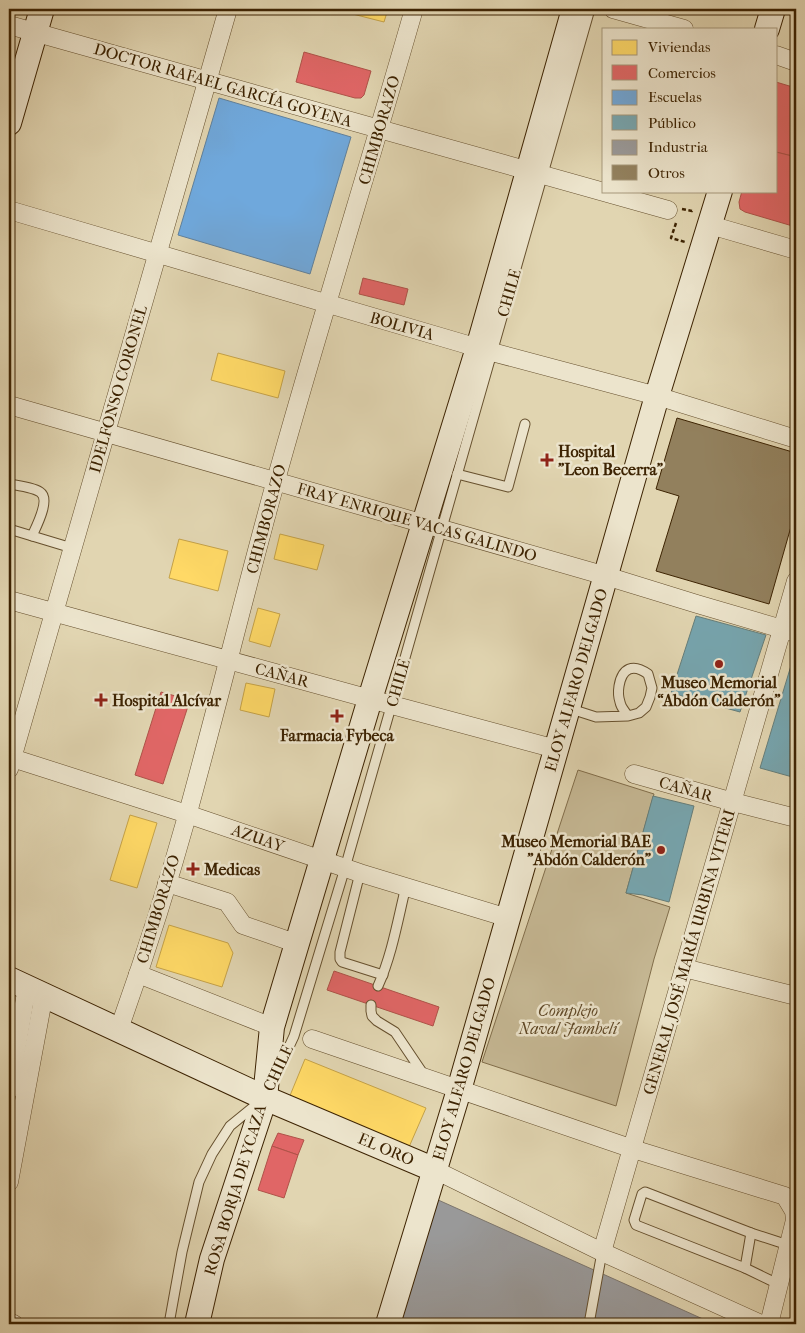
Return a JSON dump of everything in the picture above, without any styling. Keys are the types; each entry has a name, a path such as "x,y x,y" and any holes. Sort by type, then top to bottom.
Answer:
{"main road":[{"path":"9,123 42,9"},
{"name":"CHILE","path":"265,1098 272,1027 322,860 381,702 485,350 535,172 574,9"},
{"path":"767,28 772,9"},
{"name":"ELOY ALFARO DELGADO","path":"388,1324 451,1091 549,746 568,708 598,574 720,192"},
{"name":"EL ORO","path":"27,987 265,1098 431,1168"},
{"name":"ROSA BORJA DE YCAZA","path":"197,1324 212,1259 265,1098"}],"street":[{"name":"IDELFONSO CORONEL","path":"10,762 228,9"},
{"name":"CHIMBORAZO","path":"119,1029 167,883 187,814 275,482 326,303 414,9"},
{"path":"613,9 680,28"},
{"name":"DOCTOR RAFAEL GARCÍA GOYENA","path":"9,25 535,172 675,215"},
{"path":"778,56 796,62"},
{"name":"BOLIVIA","path":"9,210 485,350 654,396 796,439"},
{"path":"710,225 796,250"},
{"name":"FRAY ENRIQUE VACAS GALINDO","path":"9,405 598,574 789,631"},
{"name":"GENERAL JOSÉ MARÍA URBINA VITERI","path":"602,1252 732,802 789,631 796,581"},
{"name":"CAÑAR","path":"9,600 549,746"},
{"name":"AZUAY","path":"10,762 187,814 353,871 501,916"},
{"name":"CAÑAR","path":"634,774 796,818"},
{"path":"167,883 226,902 243,924 298,944"},
{"path":"684,968 796,996"},
{"path":"138,974 272,1027"},
{"path":"9,1090 27,987"},
{"path":"9,1182 27,987"},
{"path":"312,1039 427,1080 451,1091 786,1196 794,1211 795,1220 768,1324"},
{"name":"EL ORO","path":"431,1168 602,1252 762,1324"},
{"path":"9,1322 14,1324"}],"lane":[{"name":"CHILE","path":"535,172 590,9"},
{"path":"760,28 764,9"},
{"name":"ELOY ALFARO DELGADO","path":"610,526 654,396 712,192"},
{"name":"CHILE","path":"432,527 457,474 485,350"},
{"path":"457,474 508,487 525,424"},
{"path":"9,484 39,491 44,496 44,505 32,536"},
{"path":"9,529 72,548"},
{"path":"568,708 596,717 628,716 639,713 646,707 652,688 648,674 638,669 631,668 625,671 621,678 618,695 622,709 628,716"},
{"name":"CHILE","path":"265,1098 294,1036 353,871 381,702"},
{"path":"353,871 340,959 342,962 383,975"},
{"path":"378,986 396,931 406,886"},
{"path":"371,1005 372,1016 395,1032 427,1080"},
{"name":"ROSA BORJA DE YCAZA","path":"169,1324 184,1244 199,1182 212,1154 230,1126 265,1098"},
{"path":"390,1287 431,1168"},
{"path":"778,1284 745,1268 636,1225 634,1220 642,1194 645,1192 751,1234 788,1245"},
{"path":"745,1268 751,1234"},
{"name":"GENERAL JOSÉ MARÍA URBINA VITERI","path":"589,1324 602,1252"}],"path":[{"path":"694,205 692,212 680,208 675,215 671,238 696,245"}],"green space":[{"name":"Complejo Naval Jambelí","path":"578,770 654,794 626,893 670,907 654,959 616,1106 482,1062"}],"building: Viviendas":[{"path":"333,9 388,9 384,22"},
{"path":"218,353 285,371 278,398 211,380"},
{"path":"280,534 324,545 317,570 274,559"},
{"path":"179,539 228,551 218,591 169,578"},
{"path":"258,608 280,614 270,647 249,641"},
{"path":"246,683 275,689 269,717 240,710"},
{"path":"130,815 157,823 137,888 110,880"},
{"path":"169,925 228,943 233,953 222,987 156,967"},
{"path":"305,1059 426,1108 409,1147 289,1098"}],"building: Comercios":[{"path":"304,52 371,71 364,95 361,98 355,98 296,82"},
{"path":"778,83 796,88 796,157 778,152"},
{"path":"778,152 796,157 796,227 745,212 740,209 739,202 742,192 778,192"},
{"path":"363,278 408,289 404,305 359,294"},
{"path":"161,692 190,700 163,784 135,775"},
{"path":"334,971 439,1007 433,1026 327,990"},
{"path":"278,1133 304,1140 298,1155 272,1146"},
{"path":"272,1146 298,1155 284,1198 258,1190"}],"building: Escuelas":[{"path":"219,98 351,137 310,274 178,235"}],"building: Público":[{"name":"Museo Memorial “Abdón Calderón”","path":"696,616 766,635 740,712 671,693"},
{"path":"796,649 796,778 760,768"},
{"name":"Museo Memorial BAE \"Abdón Calderón\"","path":"653,796 694,806 669,902 643,895 626,893"}],"building: Industria":[{"path":"436,1199 714,1324 400,1324"}],"building: Otros":[{"path":"677,418 796,453 796,509 769,604 656,571 679,496 656,489"}],"place":[{"name":"Hospital \"Leon Becerra\"","path":"547,460"},
{"name":"Museo Memorial “Abdón Calderón”","path":"719,664"},
{"name":"Hospital Alcívar","path":"101,700"},
{"name":"Farmacia Fybeca","path":"337,716"},
{"name":"Museo Memorial BAE \"Abdón Calderón\"","path":"661,850"},
{"name":"Medicas","path":"193,869"}]}
